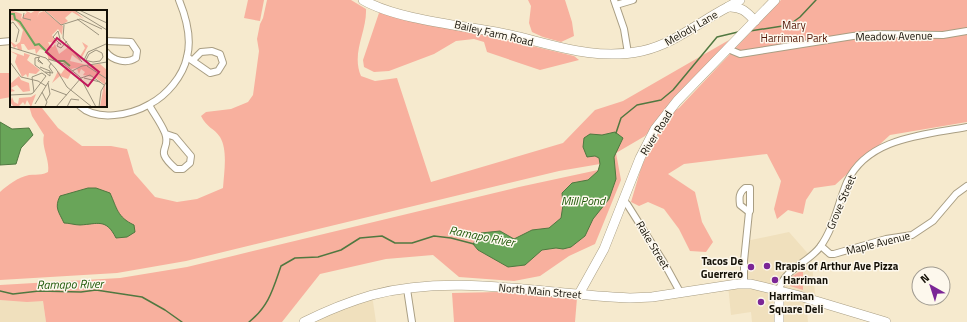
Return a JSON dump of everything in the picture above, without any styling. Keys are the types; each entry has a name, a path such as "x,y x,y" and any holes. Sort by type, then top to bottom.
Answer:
{"street":[{"path":"82,107 92,114 105,115 120,114 149,105 174,83 190,58 201,52 212,51 220,54 223,63 218,71 210,73 190,58 188,33 184,13 179,0"},
{"name":"Bailey Farm Road","path":"363,0 374,6 402,14 505,34 555,48 600,54 628,53"},
{"path":"628,53 624,30 615,2 633,0"},
{"path":"728,7 740,0"},
{"name":"River Road","path":"579,294 604,249 640,158 655,129 677,101 775,0"},
{"name":"Melody Lane","path":"628,53 661,45 728,7 742,9 755,21"},
{"name":"Meadow Avenue","path":"731,47 740,54 853,36 875,34 943,35 967,31"},
{"path":"107,41 131,42 137,51 136,58 130,62 123,62 107,53"},
{"path":"149,105 166,134 163,154 166,160 176,170 183,169 190,163 191,156 175,137 166,134"},
{"name":"Grove Street","path":"780,290 781,283 787,274 811,257 820,246 829,230 848,181 864,160 880,148 900,140 967,127"},
{"name":"Maple Avenue","path":"820,246 830,254 834,254 886,239 912,235 933,221 956,194 967,186"},
{"name":"Rake Street","path":"623,202 627,204 663,261 680,292"},
{"path":"744,283 749,212"},
{"name":"North Main Street","path":"304,322 324,312 372,295 407,289 451,285 630,298 744,283 780,290 886,322"},
{"path":"407,289 412,322"},
{"path":"779,322 780,290"},
{"path":"316,322 324,312"}],"shaded area":[{"path":"789,232 811,257 816,301 806,298 808,322 752,322 751,312 731,315 728,285 744,283 746,241"},
{"path":"372,295 376,322 304,322"},
{"path":"0,300 43,301 46,322 0,322"}],"green space":[{"path":"248,0 264,0 260,21 244,18"},
{"path":"267,0 351,0 366,9 366,18 358,51 358,67 361,76 375,81 397,78 431,182 563,143 595,110 623,101 729,40 645,136 616,153 621,180 595,244 569,256 540,276 514,281 459,277 433,255 386,259 320,274 282,322 46,322 43,301 27,302 0,300 0,285 120,278 187,267 519,187 598,170 600,164 559,171 186,261 117,273 0,280 0,192 21,178 48,172 48,162 43,140 44,135 32,116 29,107 42,108 58,128 82,146 111,146 127,149 134,173 155,197 177,202 197,199 223,188 225,162 224,148 220,137 201,116 206,112 231,109 248,102 253,95 259,51 257,39 260,24"},
{"path":"528,0 565,0 572,22 574,36 561,42 532,32 529,23 531,6"},
{"name":"Mary Harriman Park","path":"781,0 967,0 967,122 890,135 835,185 814,188 806,200 803,214 788,210 777,219 774,209 781,181 767,154 684,164 668,174 695,192 702,222 713,242 706,252 690,251 679,229 664,209 648,202 639,206 631,202 642,165 669,114 679,108"},
{"path":"380,10 574,56 579,60 540,70 487,52 484,42 474,39 456,41 434,54 389,71 374,72 364,67 363,60"},
{"path":"0,73 10,73 10,97 0,99"},
{"path":"799,272 803,272 803,290 790,286 789,282 791,277"},
{"path":"499,292 577,298 575,322 454,322 452,293"}],"water":[{"path":"0,122 12,129 29,128 33,135 21,148 16,164 0,165"},
{"name":"Mill Pond","path":"615,132 623,138 614,157 616,179 609,199 593,219 585,236 571,247 542,250 525,265 508,267 478,250 473,244 481,233 500,231 514,239 532,230 549,228 561,218 563,205 562,193 572,183 588,180 598,171 600,164 599,158 595,156 587,157 583,147 584,138 590,134 602,135"},
{"path":"88,188 96,188 110,193 118,212 124,219 134,225 135,232 127,237 116,238 109,227 105,225 97,223 80,225 64,223 57,207 60,196"}],"waterway":[{"name":"Ramapo River","path":"750,31 789,25 800,17 816,0"},
{"name":"Ramapo River","path":"616,133 621,118 637,105 661,100 673,90 717,37 738,32"},
{"name":"Ramapo River","path":"249,322 256,316 270,297 281,266 295,258 318,257 341,250 360,238 382,236 395,243 412,243 434,236 451,238 474,244"},
{"name":"Ramapo River","path":"0,291 13,294 39,291 81,292 96,290 142,297 182,322"}],"place":[{"name":"Rrapis of Arthur Ave Pizza","path":"767,266"},
{"name":"Tacos De Guerrero","path":"751,267"},
{"name":"Harriman","path":"775,280"},
{"name":"Harriman Square Deli","path":"761,302"}]}
